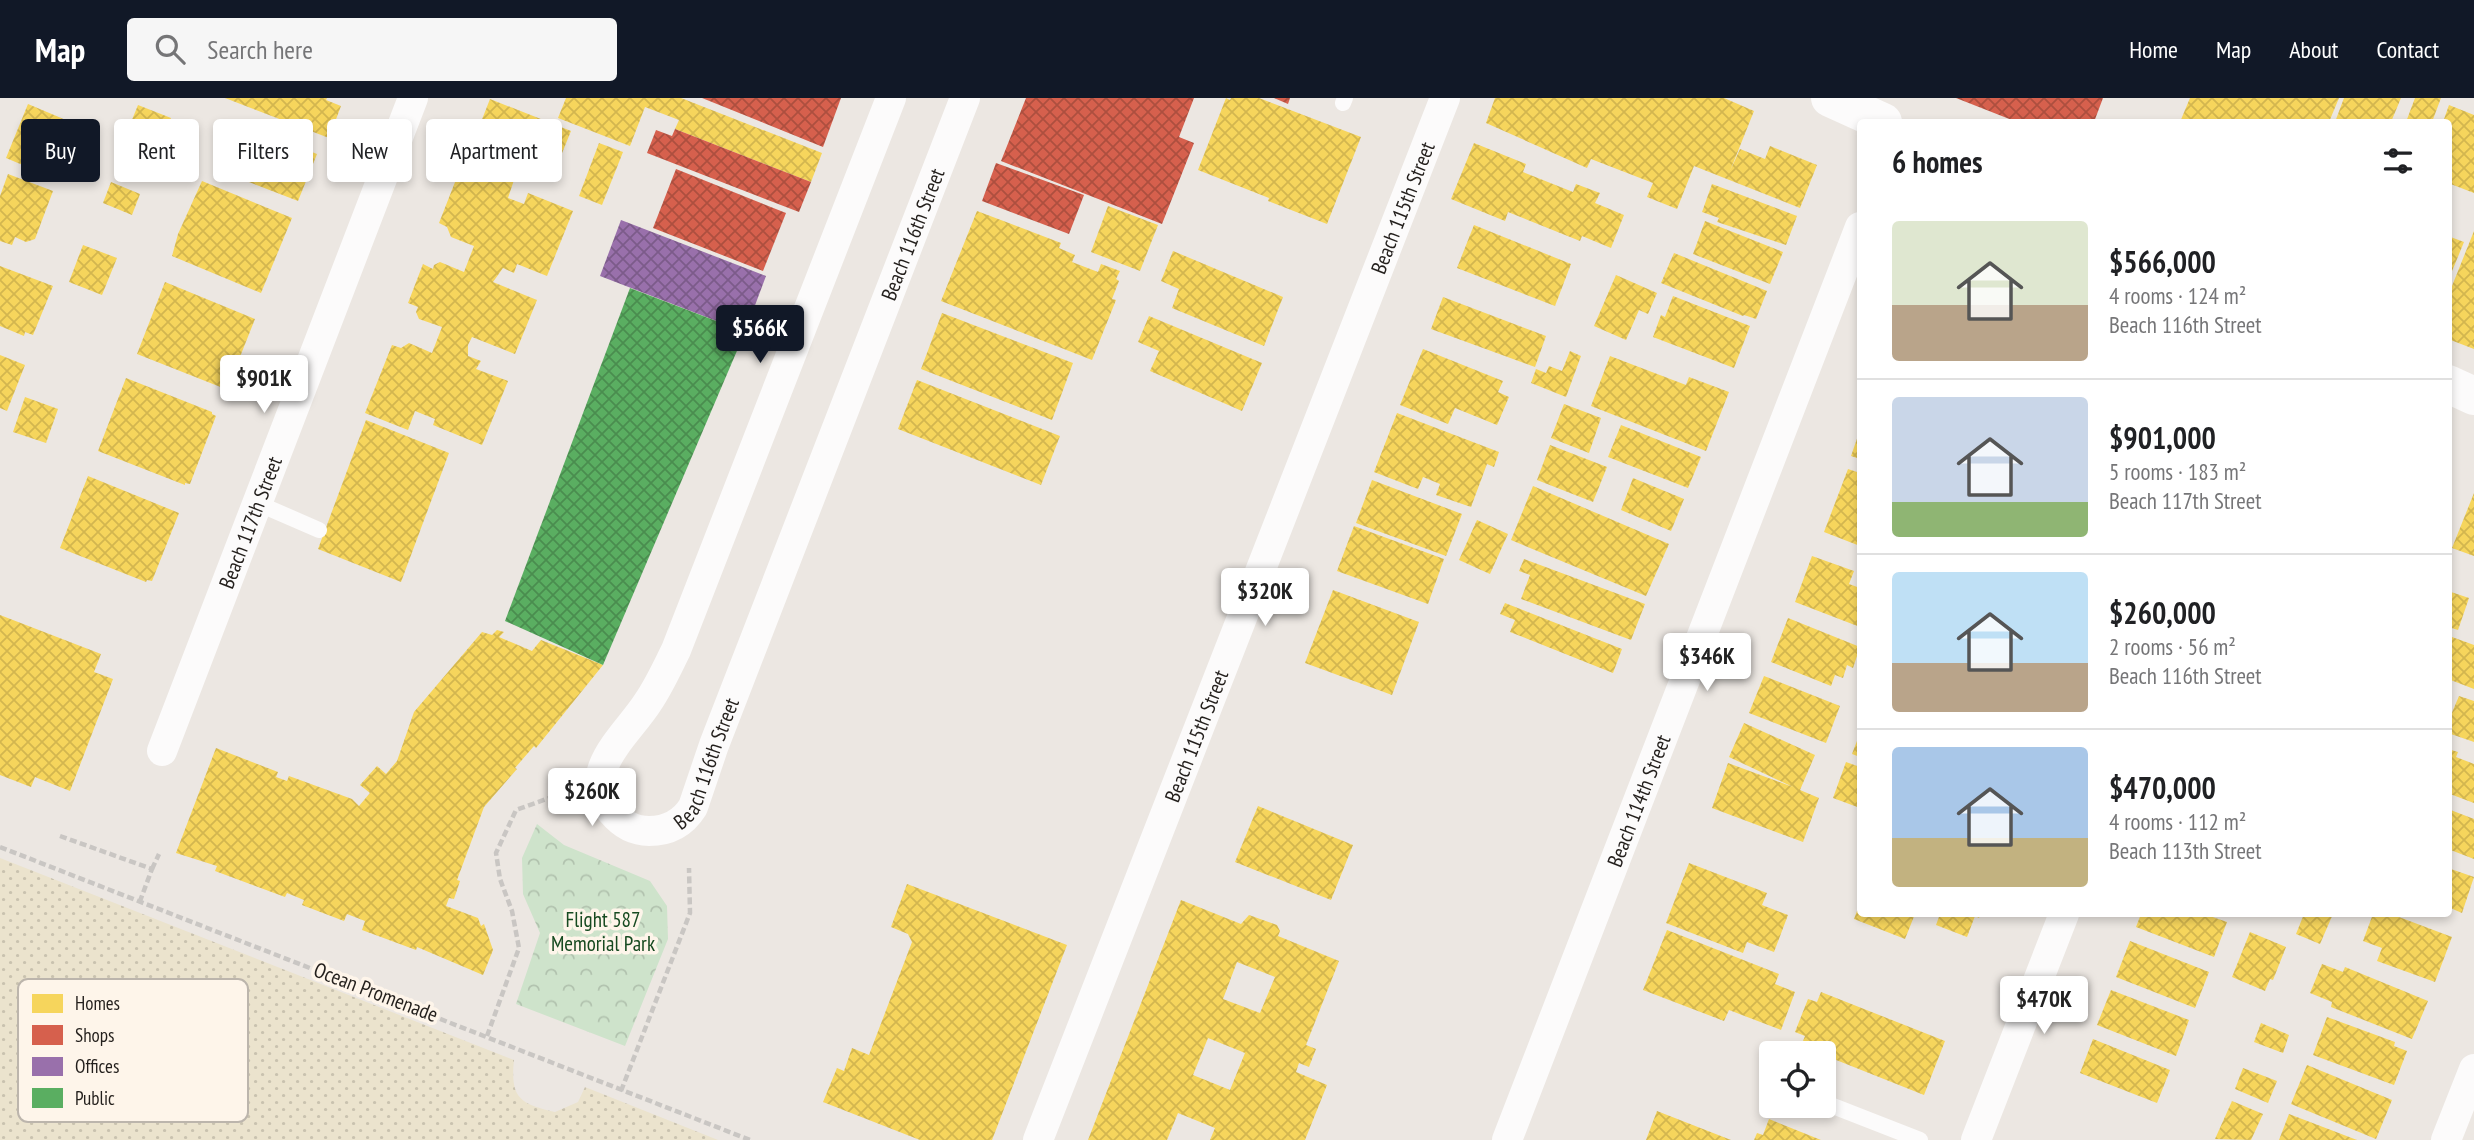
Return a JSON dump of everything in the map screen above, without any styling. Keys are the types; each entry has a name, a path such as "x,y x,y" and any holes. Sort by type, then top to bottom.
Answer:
{"street":[{"name":"Beach 117th Street","path":"162,751 413,98"},
{"name":"Beach 116th Street","path":"891,98 676,650 648,704 613,748 601,770 601,790 609,809 626,825 637,830 670,828 688,816 693,807 714,745 965,98"},
{"name":"Beach 115th Street","path":"1038,1140 1445,98"},
{"path":"1830,98 1876,119"},
{"name":"Beach 114th Street","path":"1507,1140 1857,235"},
{"path":"2452,386 2474,397"},
{"path":"1976,1140 2063,917"},
{"path":"2446,1140 2474,1069"}],"lane":[{"path":"257,503 319,530"},
{"path":"1836,1107 1920,1140"}],"path":[{"path":"487,1036 519,948 512,911 500,879 496,853 516,810 563,793"},
{"path":"60,836 152,869"},
{"name":"Ocean Promenade","path":"0,847 750,1140"},
{"path":"141,901 159,855"},
{"path":"621,1091 690,913 689,868"}],"sand":[{"path":"0,858 514,1060 516,1091 533,1106 555,1112 578,1102 585,1087 718,1140 0,1140"}],"green space":[{"name":"Flight 587 Memorial Park","path":"537,824 564,845 650,881 667,906 668,939 625,1046 516,1004 540,933 523,894 522,858"}],"building: Homes":[{"path":"225,98 327,98 326,100 341,106 336,119 327,119 327,137 313,132 313,119 280,119"},
{"path":"566,98 681,98 822,153 811,182 675,129 679,120 645,107 630,146 558,118"},
{"path":"1226,98 1259,98 1361,137 1327,224 1198,170"},
{"path":"1495,98 1724,98 1754,111 1730,171 1740,149 1765,159 1770,146 1817,165 1800,208 1694,166 1677,209 1647,197 1653,183 1591,159 1587,168 1486,123"},
{"path":"2190,98 2339,98 2330,119 2181,119"},
{"path":"2344,98 2401,98 2392,119 2336,119"},
{"path":"2415,98 2441,98 2433,119 2407,119"},
{"path":"490,99 541,119 482,119"},
{"path":"28,104 64,119 22,119"},
{"path":"138,105 171,118 171,119 132,119"},
{"path":"2449,105 2474,115 2474,193 2452,185 2452,119 2444,119"},
{"path":"21,121 21,164 6,158"},
{"path":"562,127 571,131 562,153"},
{"path":"599,143 623,152 602,205 579,196"},
{"path":"1474,143 1526,164 1523,172 1573,192 1576,184 1600,193 1595,203 1624,215 1611,248 1582,236 1580,241 1508,212 1505,221 1451,199"},
{"path":"8,174 21,179 21,182 29,182 53,191 35,239 26,242 15,237 12,245 0,241 0,196"},
{"path":"202,181 292,218 261,293 172,256 178,234"},
{"path":"111,182 140,194 132,215 103,203"},
{"path":"249,182 306,182 298,201"},
{"path":"455,182 513,182 508,198 524,204 528,193 573,211 547,276 517,264 514,273 503,268 493,282 537,300 515,354 472,337 468,345 468,356 481,361 476,369 508,381 482,445 433,425 435,419 415,411 408,430 365,413 392,345 401,348 409,343 432,353 442,327 419,319 416,312 418,307 408,303 423,264 433,269 434,265 440,262 464,272 474,246 451,237 447,227 439,223"},
{"path":"1712,184 1797,216 1786,245 1717,222 1719,218 1702,212"},
{"path":"1108,206 1158,225 1140,271 1091,252"},
{"path":"977,211 1061,243 1059,248 1075,255 1072,262 1098,272 1101,264 1120,271 1112,299 1116,300 1092,360 941,301"},
{"path":"1705,221 1783,252 1770,284 1693,254"},
{"path":"1474,225 1571,264 1555,306 1457,268"},
{"path":"2474,231 2474,349 2452,341 2452,286"},
{"path":"2452,238 2464,242 2452,271"},
{"path":"83,245 117,258 102,295 69,282"},
{"path":"1173,251 1283,297 1264,346 1172,308 1179,289 1161,281"},
{"path":"1674,253 1767,291 1756,319 1661,283"},
{"path":"0,266 53,286 33,335 25,332 24,336 0,326"},
{"path":"1616,275 1657,293 1648,314 1639,310 1626,340 1594,326"},
{"path":"165,282 255,319 228,387 223,388 137,354"},
{"path":"1673,296 1750,326 1734,368 1653,337 1661,315 1665,317"},
{"path":"1443,297 1546,336 1535,367 1431,329"},
{"path":"942,313 1073,363 1052,420 921,369"},
{"path":"1149,316 1262,363 1242,411 1150,371 1159,351 1138,342"},
{"path":"1423,349 1503,381 1498,392 1509,397 1497,425 1455,408 1448,424 1400,405"},
{"path":"1570,351 1581,356 1566,397 1531,383 1536,369 1546,373 1549,366 1562,371"},
{"path":"0,355 25,365 7,411 0,408"},
{"path":"1610,356 1686,385 1689,377 1729,392 1706,451 1591,406"},
{"path":"126,378 212,412 216,416 190,484 185,485 98,451"},
{"path":"917,380 1060,436 1041,485 898,429"},
{"path":"25,397 58,409 46,443 13,432"},
{"path":"1564,404 1601,418 1589,453 1551,438"},
{"path":"1397,413 1499,452 1494,467 1487,464 1471,507 1436,495 1440,484 1423,477 1418,489 1374,472"},
{"path":"366,420 449,453 401,582 318,549"},
{"path":"1621,425 1701,457 1688,488 1608,457"},
{"path":"1857,439 1857,458 1851,456"},
{"path":"1550,445 1607,467 1593,502 1537,480"},
{"path":"1848,469 1857,472 1857,545 1824,532"},
{"path":"88,476 179,513 152,581 146,582 60,548"},
{"path":"1633,478 1684,499 1671,531 1621,510"},
{"path":"1372,480 1462,514 1446,556 1356,523"},
{"path":"1533,486 1669,544 1646,596 1511,540"},
{"path":"2474,493 2474,556 2452,548"},
{"path":"1477,520 1508,534 1490,574 1459,560"},
{"path":"1354,526 1444,559 1428,604 1337,571"},
{"path":"1812,556 1854,571 1849,584 1857,587 1857,626 1795,602"},
{"path":"1524,559 1645,604 1631,640 1521,599 1530,575 1519,571"},
{"path":"1333,590 1419,622 1392,695 1305,663"},
{"path":"2452,592 2469,598 2458,630 2452,628"},
{"path":"1505,603 1622,649 1613,673 1510,632 1515,620 1500,614"},
{"path":"0,615 101,654 94,672 113,679 70,791 35,777 31,787 0,775"},
{"path":"1788,618 1857,646 1853,668 1847,665 1843,678 1835,675 1831,686 1771,662"},
{"path":"497,630 504,632 499,637 532,651 541,640 603,665 484,807 457,880 460,881 454,899 449,898 446,906 478,918 481,926 484,924 493,950 483,975 417,947 416,950 362,930 365,921 347,914 344,921 302,905 304,900 287,893 285,897 215,871 217,866 176,853 216,748 278,772 276,777 287,781 289,776 352,799 359,806 370,793 360,785 377,766 386,774 397,761 414,712 482,632 492,635"},
{"path":"2452,637 2474,645 2474,689 2452,681"},
{"path":"1764,676 1840,706 1826,743 1749,713"},
{"path":"2459,696 2474,701 2474,742 2452,734 2452,713"},
{"path":"1744,723 1815,755 1800,790 1819,798 1803,842 1712,808 1728,763 1793,787 1729,757"},
{"path":"1857,741 1857,756 1852,754"},
{"path":"2452,750 2458,752 2456,757 2474,764 2474,803 2452,795"},
{"path":"1846,762 1857,766 1857,807 1833,798"},
{"path":"1258,806 1353,845 1331,900 1235,862"},
{"path":"2452,811 2474,819 2474,859 2452,851"},
{"path":"1689,863 1767,893 1762,905 1788,915 1774,952 1747,942 1743,953 1666,923"},
{"path":"2452,869 2474,877 2462,913 2452,909"},
{"path":"907,884 1067,945 992,1140 920,1140 823,1102 837,1068 844,1071 852,1048 869,1055 912,942 908,934 891,927"},
{"path":"1181,900 1241,924 1249,915 1277,925 1280,931 1278,936 1339,961 1306,1045 1316,1049 1309,1067 1299,1063 1296,1072 1327,1085 1305,1140 1210,1140 1215,1128 1178,1113 1167,1140 1088,1140","holes":["1237,962 1275,977 1260,1013 1223,999","1208,1038 1245,1053 1230,1090 1193,1075"]},
{"path":"1857,911 1857,917 1914,917 1905,939 1854,919"},
{"path":"1939,917 1975,917 1967,937 1936,925"},
{"path":"2140,917 2213,917 2227,922 2214,957 2136,927"},
{"path":"2303,917 2332,917 2320,944 2296,934"},
{"path":"2372,917 2399,917 2452,937 2435,982 2377,961 2382,948 2363,941"},
{"path":"1667,930 1779,974 1775,984 1795,992 1781,1030 1729,1010 1724,1021 1643,990"},
{"path":"2250,932 2286,947 2273,980 2270,979 2265,991 2232,977"},
{"path":"2130,941 2209,972 2195,1008 2116,977"},
{"path":"2322,964 2343,972 2345,967 2428,1001 2412,1039 2331,1007 2332,1002 2310,993"},
{"path":"2111,990 2189,1020 2176,1056 2097,1025"},
{"path":"1821,992 1945,1041 1924,1095 1836,1060 1836,1041 1803,1041 1805,1036 1795,1032 1808,999 1817,1002"},
{"path":"2327,1017 2395,1042 2394,1046 2407,1051 2394,1085 2313,1055"},
{"path":"2261,1023 2289,1035 2283,1053 2254,1042"},
{"path":"2093,1039 2170,1070 2157,1103 2080,1073"},
{"path":"2307,1065 2392,1100 2376,1139 2291,1104"},
{"path":"2243,1068 2277,1081 2268,1103 2235,1089"},
{"path":"2232,1101 2263,1114 2251,1140 2215,1139"},
{"path":"1657,1111 1731,1140 1646,1140"},
{"path":"2289,1114 2357,1140 2279,1140"},
{"path":"1769,1119 1821,1140 1754,1140 1757,1133 1763,1135"}],"building: Shops":[{"path":"702,98 841,98 823,147"},
{"path":"1026,98 1194,98 1179,137 1194,143 1162,224 1001,161"},
{"path":"1274,98 1290,98 1288,104"},
{"path":"1956,98 2103,98 2095,119 2009,119"},
{"path":"675,129 811,182 799,212 647,153 656,130 672,136"},
{"path":"996,163 1084,195 1069,234 982,201"},
{"path":"676,169 786,213 763,271 653,228"}],"building: Offices":[{"path":"621,220 766,276 745,332 600,276"}],"building: Public":[{"path":"630,288 745,332 603,665 505,621"}]}
